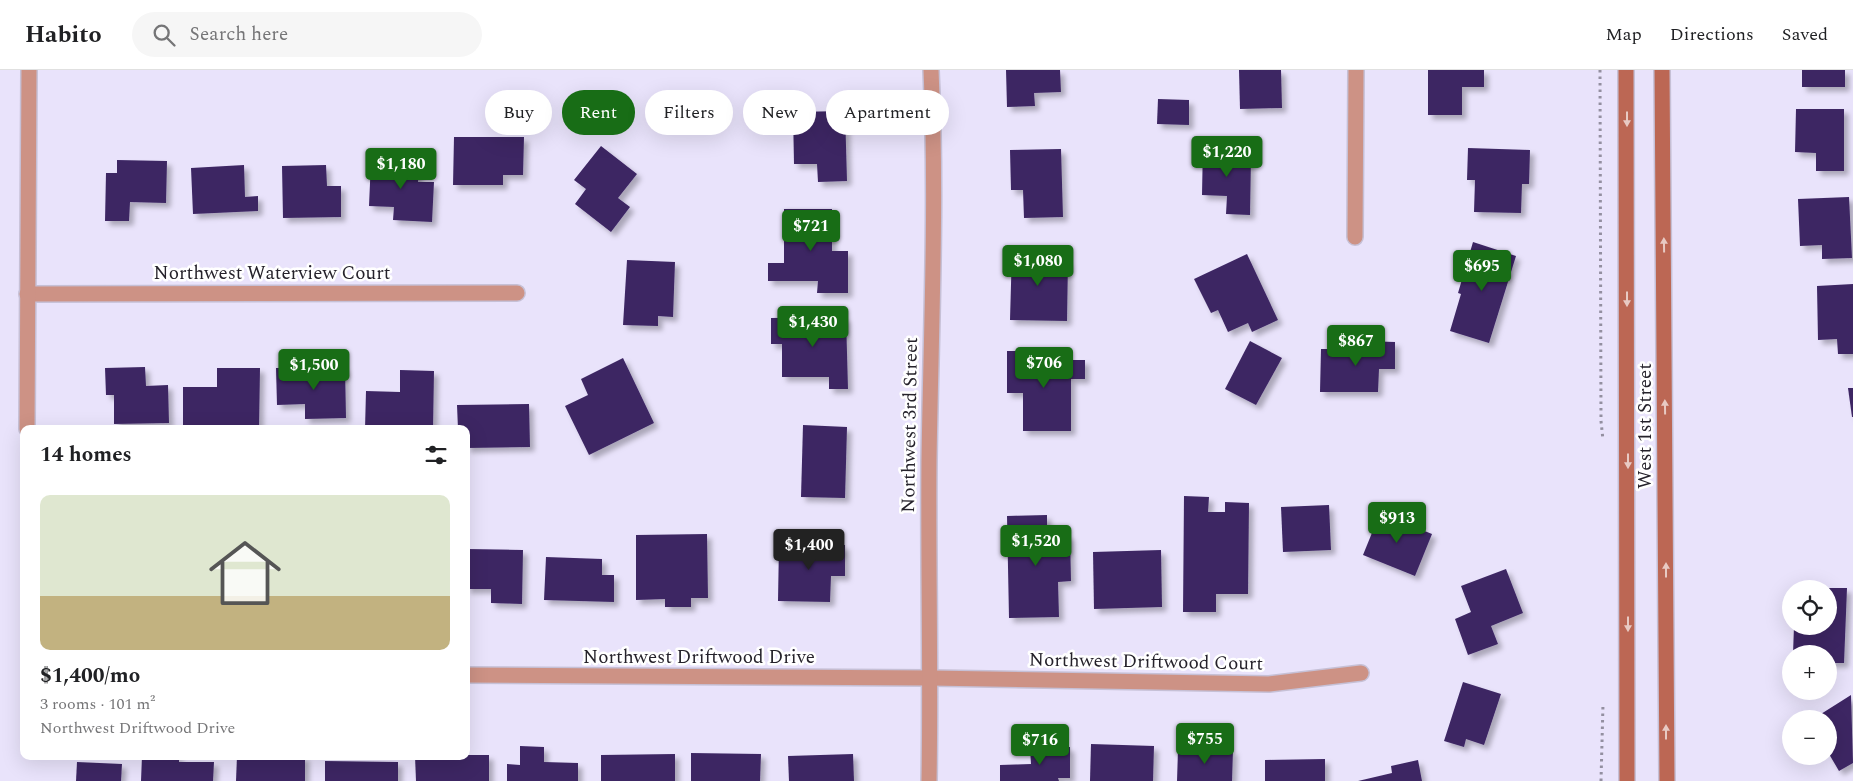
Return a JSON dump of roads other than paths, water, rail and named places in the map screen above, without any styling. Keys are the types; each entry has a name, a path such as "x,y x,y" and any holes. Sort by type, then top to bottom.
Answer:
{"main road":[{"name":"West 1st Street","path":"1626,70 1628,781"},
{"name":"West 1st Street","path":"1662,70 1667,781"}],"street":[{"path":"27,425 28,70"},
{"name":"Northwest 3rd Street","path":"929,781 931,678 928,516 934,136 930,70"},
{"path":"1354,237 1356,70"},
{"name":"Northwest Waterview Court","path":"27,294 517,293"},
{"name":"Northwest Driftwood Court","path":"931,678 1269,684 1361,673"},
{"name":"Northwest Driftwood Drive","path":"470,675 931,678"}]}
